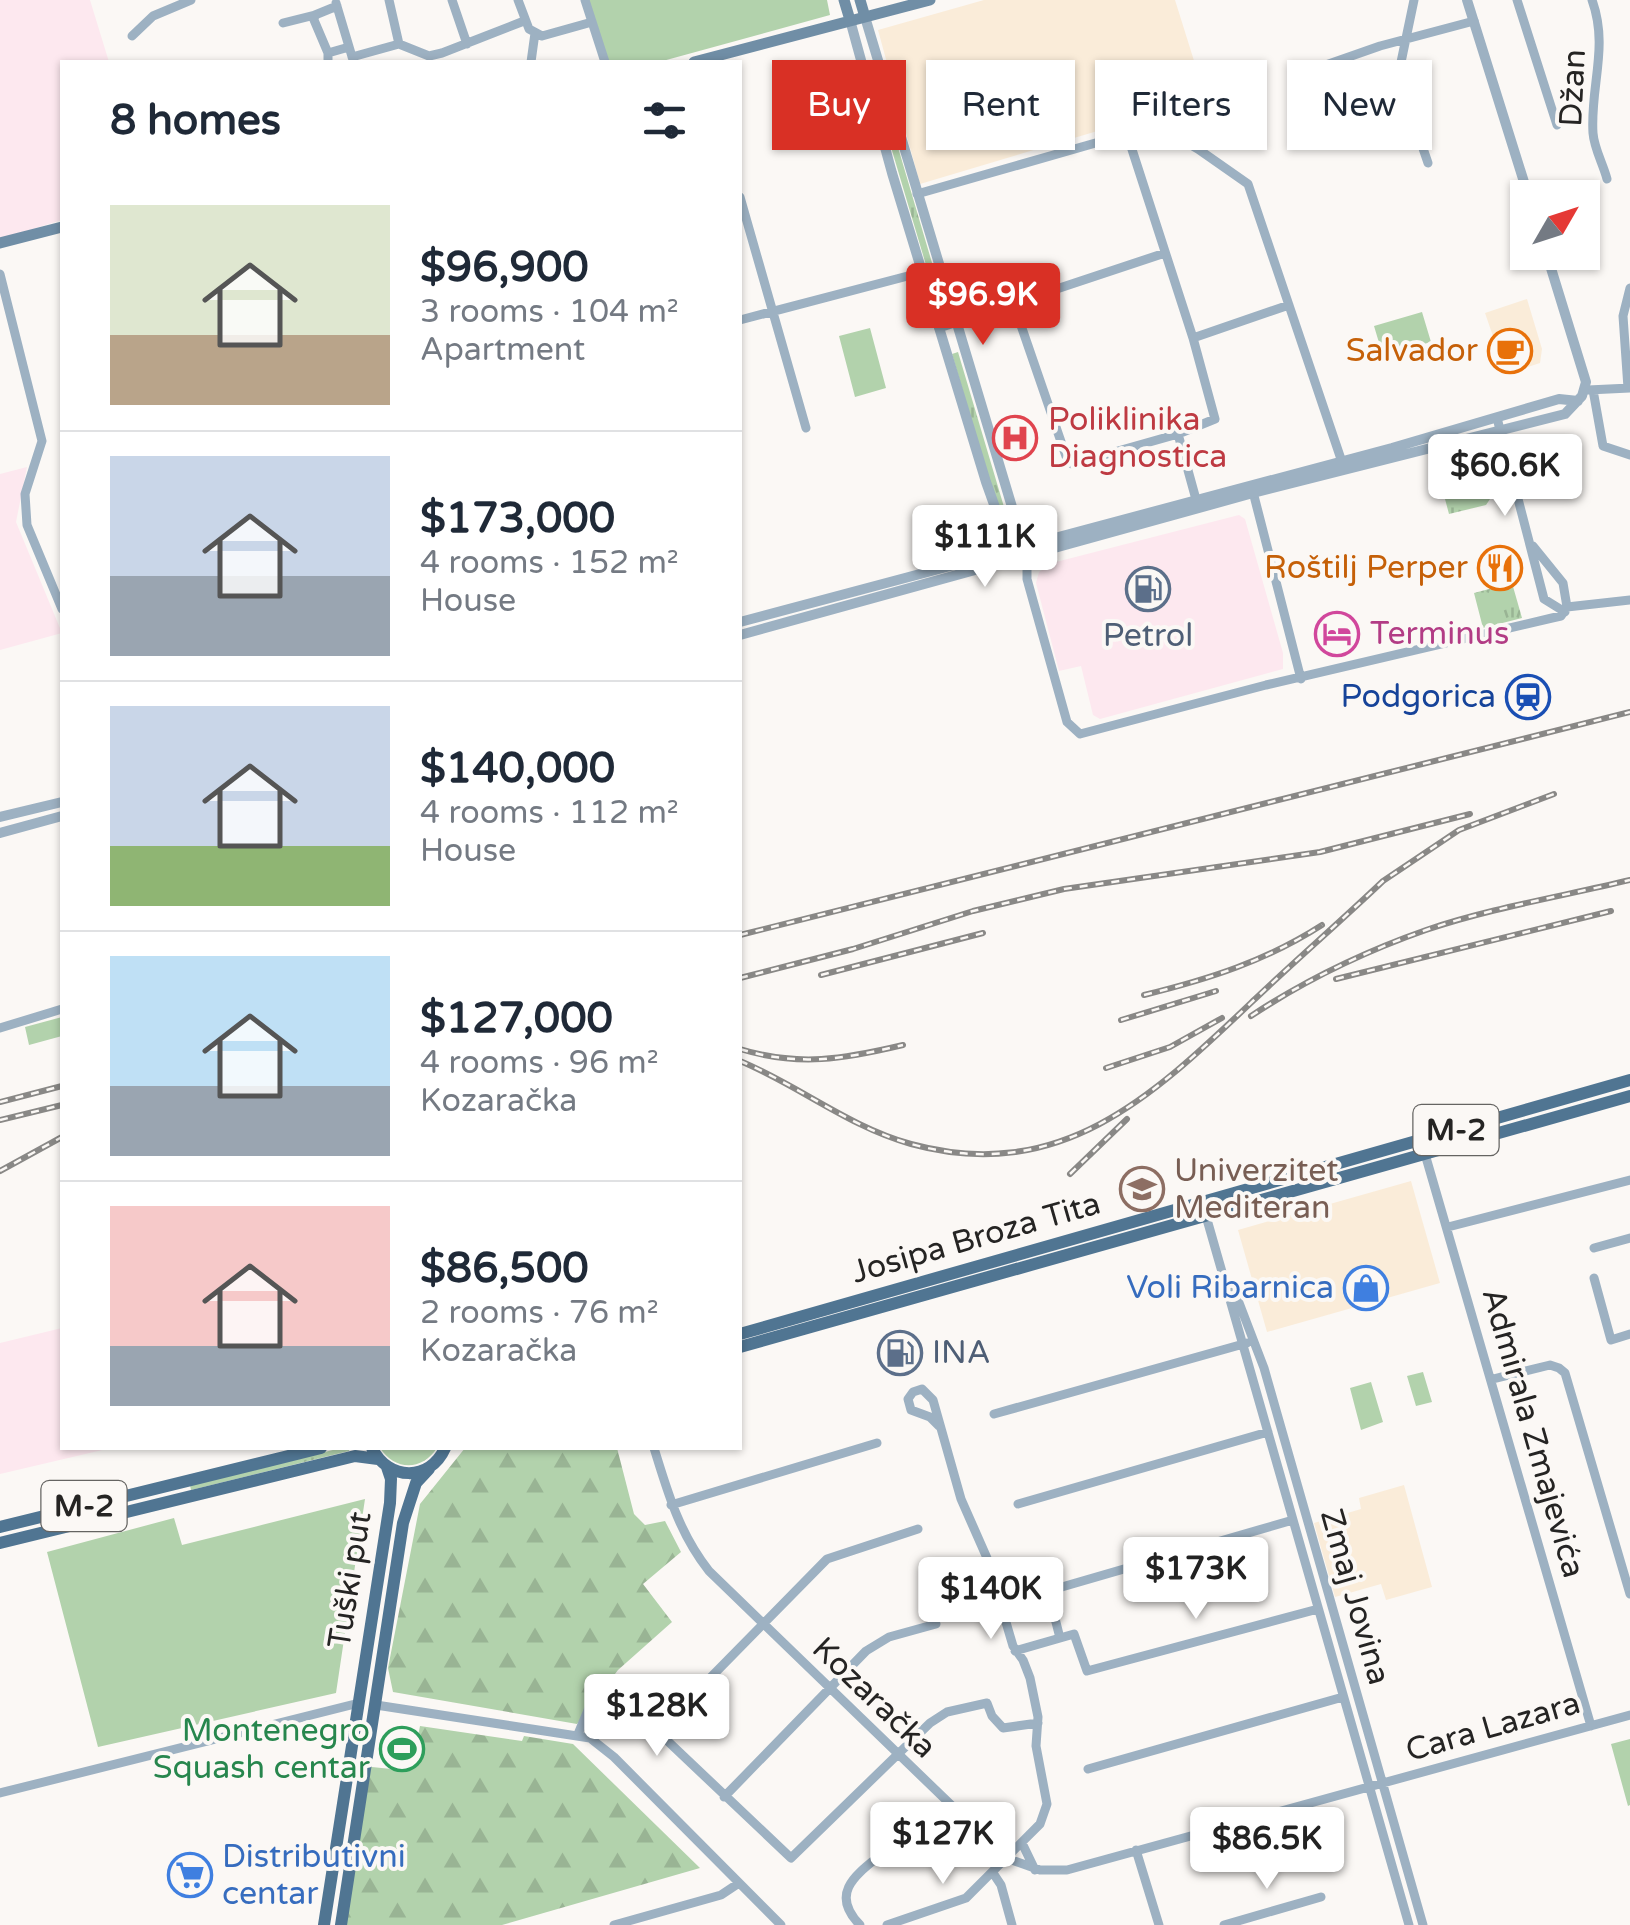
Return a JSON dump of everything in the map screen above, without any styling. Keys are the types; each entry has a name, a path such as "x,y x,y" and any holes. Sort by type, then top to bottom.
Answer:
{"main road":[{"path":"844,0 850,20"},
{"path":"860,0 864,16"},
{"path":"701,60 930,0"},
{"path":"0,243 60,228"},
{"name":"Josipa Broza Tita","path":"742,1334 910,1292 1204,1209 1630,1080"},
{"name":"Josipa Broza Tita","path":"1204,1209 1425,1154 1630,1096"},
{"name":"Josipa Broza Tita","path":"742,1346 910,1292"},
{"name":"M-2","path":"0,1526 313,1450"},
{"name":"Tuški put","path":"341,1925 405,1512 416,1483 444,1450"},
{"name":"M-2","path":"0,1543 358,1455 379,1458 407,1474 428,1469"},
{"name":"Tuški put","path":"324,1925 390,1504 391,1480 379,1458"},
{"path":"169,1485 173,1500"}],"street":[{"path":"159,0 162,12"},
{"path":"132,36 162,12 191,0"},
{"path":"388,0 399,44 416,58 467,44 524,20"},
{"path":"452,0 467,44"},
{"path":"518,0 524,20 535,33 551,35 592,22"},
{"path":"585,0 604,60"},
{"path":"1414,0 1400,81 1428,163"},
{"path":"1466,0 1523,180"},
{"path":"1517,0 1557,125"},
{"name":"Džan","path":"1592,0 1602,41 1594,92 1593,136 1607,179"},
{"path":"283,23 315,15 336,3 352,55"},
{"path":"315,15 328,58 399,44"},
{"path":"864,16 1027,558 1027,578 1067,722 1075,732 1093,733 1266,685 1536,622 1566,609 1630,600"},
{"path":"850,20 939,328 1014,561 1027,578"},
{"path":"1344,60 1474,22"},
{"path":"531,60 535,33"},
{"path":"917,194 1095,143"},
{"path":"1014,305 1068,462 1212,422 1216,416 1193,338 1131,150"},
{"path":"1196,150 1248,184 1343,465"},
{"path":"742,203 806,428"},
{"path":"939,328 1165,253"},
{"path":"1552,270 1604,446 1630,455"},
{"path":"742,319 923,272"},
{"path":"0,274 42,440 25,494 27,525 60,604"},
{"path":"742,634 1027,558 1252,488 1565,414 1589,390 1629,388 1623,316 1630,288"},
{"path":"1193,338 1289,304"},
{"path":"1343,465 1560,399 1578,400"},
{"path":"1497,418 1544,598 1536,622"},
{"path":"1178,434 1198,504"},
{"path":"1252,488 1302,678"},
{"path":"742,621 1023,545 1198,504"},
{"path":"1531,543 1563,583 1566,609"},
{"path":"1544,598 1566,609"},
{"path":"0,817 60,802"},
{"path":"0,833 60,817"},
{"path":"0,1028 60,1011"},
{"name":"Admirala Zmajevića","path":"1425,1154 1591,1726"},
{"path":"1448,1228 1630,1180"},
{"name":"Zmaj Jovina","path":"1204,1209 1408,1925"},
{"path":"1594,1248 1630,1238"},
{"path":"1594,1278 1610,1340 1630,1334"},
{"name":"Zmaj Jovina","path":"1227,1289 1238,1300 1254,1341 1423,1925"},
{"path":"994,1414 1254,1341"},
{"path":"1493,1379 1550,1365 1565,1374 1630,1594"},
{"path":"886,1925 960,1901 1040,1824 1047,1804 1036,1746 1038,1722 1026,1666 1015,1651 988,1558 966,1514 940,1426"},
{"path":"1018,1504 1268,1432"},
{"path":"671,1505 878,1444"},
{"name":"Kozaračka","path":"655,1450 671,1505 693,1552 762,1625 1006,1858 1035,1870 1067,1870 1369,1788"},
{"path":"1060,1638 1048,1591 1293,1520"},
{"path":"657,1732 832,1556 918,1529"},
{"path":"1015,1651 1074,1634 1087,1671 1318,1609"},
{"path":"724,1797 876,1642 936,1624"},
{"path":"578,1734 594,1696 606,1690 618,1694 791,1858 895,1753 938,1716 987,1703 992,1716 1004,1728 1038,1722"},
{"path":"1088,1769 1343,1697"},
{"path":"0,1793 359,1703"},
{"path":"376,1706 578,1734 595,1741 781,1925"},
{"name":"Cara Lazara","path":"1369,1788 1630,1715"},
{"path":"1022,1843 1035,1870"},
{"path":"860,1925 847,1909 845,1897 850,1881 890,1847"},
{"path":"1136,1850 1160,1925"},
{"path":"992,1873 1002,1886 1012,1925"},
{"path":"614,1925 721,1894 739,1882"},
{"path":"1224,1925 1321,1897"}],"shaded area":[{"path":"0,0 90,0 108,60 60,60 60,221 0,239"},
{"path":"984,0 1175,0 1194,60 1095,60 1095,132 1075,138 1075,60 926,60 926,150 1034,150 920,184 906,133 906,60 886,60 878,30"},
{"path":"1527,299 1542,349 1540,363 1506,374 1485,313"},
{"path":"27,467 16,522 60,634 0,650 0,474"},
{"path":"1239,515 1245,519 1283,653 1283,669 1100,719 1093,715 1081,666 1059,671 1036,583 1039,572 1052,563"},
{"path":"1411,1181 1440,1283 1267,1332 1238,1230"},
{"path":"60,1328 60,1450 102,1450 0,1474 0,1343"},
{"path":"1404,1485 1432,1587 1386,1600 1381,1584 1335,1597 1314,1523 1361,1509 1359,1498"}],"green space":[{"path":"587,0 827,0 830,15 666,60 608,60"},
{"path":"892,150 899,150 940,290 934,292"},
{"path":"1422,312 1431,342 1383,356 1374,326"},
{"path":"870,328 886,388 855,397 839,336"},
{"path":"958,352 1007,517 1004,518 991,487 952,354"},
{"path":"1484,456 1490,463 1496,490 1486,505 1449,514 1441,484 1434,485 1431,470"},
{"path":"1512,583 1522,618 1483,628 1474,593"},
{"path":"60,1018 60,1037 29,1045 25,1027"},
{"path":"1423,1372 1432,1402 1416,1406 1407,1376"},
{"path":"1371,1382 1383,1422 1361,1430 1350,1388"},
{"path":"333,1450 349,1450 191,1490 190,1485"},
{"path":"382,1450 436,1450 424,1461 408,1465 386,1456"},
{"path":"463,1450 618,1450 634,1514 645,1525 665,1521 681,1552 643,1584 672,1622 618,1670 577,1724 393,1692 388,1668 420,1504"},
{"path":"365,1499 336,1693 98,1747 47,1552 174,1518 182,1545"},
{"path":"420,1726 573,1744 700,1868 502,1925 342,1925 362,1766 411,1771"},
{"path":"1630,1739 1630,1805 1628,1806 1611,1744"}],"railway":[{"path":"742,934 1630,712"},
{"path":"742,1062 845,1117 911,1144 965,1153 1014,1152 1060,1141 1102,1123 1180,1068 1383,881 1459,830 1554,794"},
{"path":"742,977 1064,889 1320,852 1470,814"},
{"path":"1251,1016 1336,968 1426,930 1630,880"},
{"path":"1336,979 1611,911"},
{"path":"1144,995 1236,968 1322,925"},
{"path":"821,975 983,933"},
{"path":"1121,1020 1216,991"},
{"path":"1106,1068 1170,1047 1222,1018"},
{"path":"742,1050 782,1058 822,1059 903,1045"},
{"path":"0,1102 60,1087"},
{"path":"0,1120 60,1105"},
{"path":"1070,1174 1127,1119"},
{"path":"0,1171 60,1138"}],"place":[{"name":"Salvador","path":"1510,351"},
{"name":"Poliklinika Diagnostica","path":"1015,438"},
{"name":"Roštilj Perper","path":"1500,568"},
{"name":"Petrol","path":"1148,589"},
{"name":"Terminus","path":"1337,634"},
{"name":"Podgorica","path":"1528,697"},
{"name":"Univerzitet Mediteran","path":"1142,1189"},
{"name":"Voli Ribarnica","path":"1366,1288"},
{"name":"INA","path":"900,1353"},
{"name":"Montenegro Squash centar","path":"402,1749"},
{"name":"Distributivni centar","path":"190,1875"}]}
